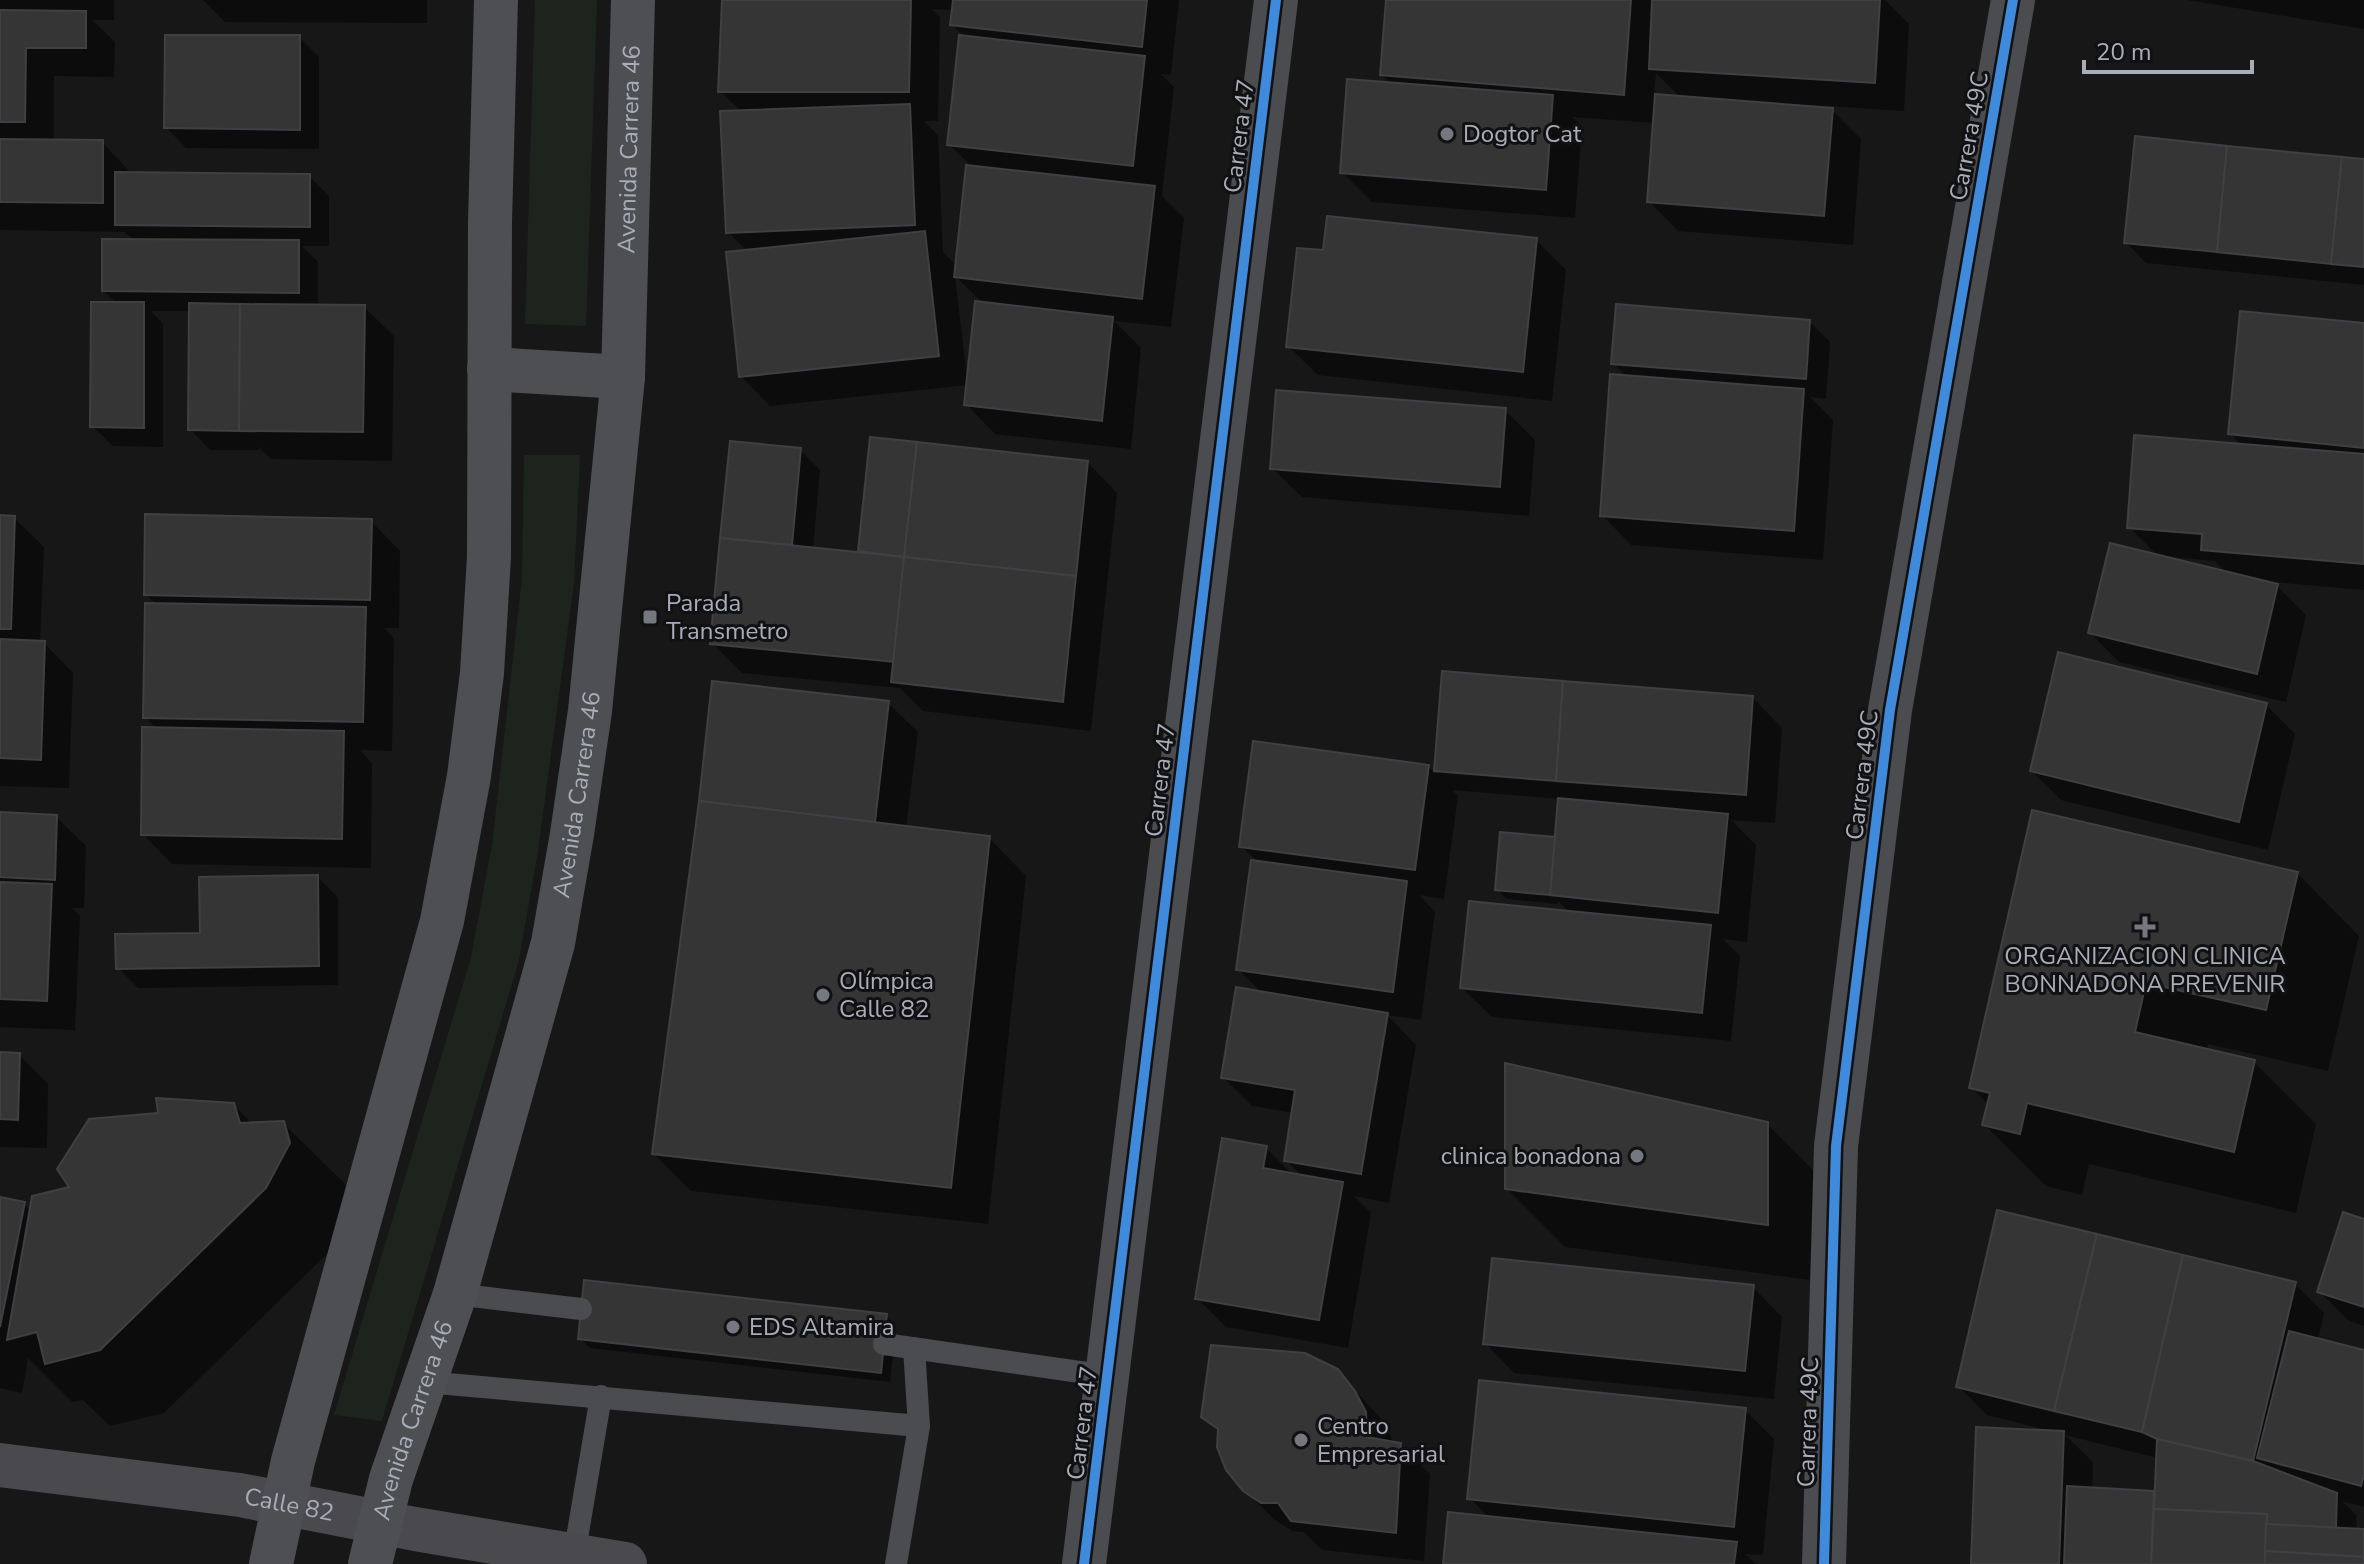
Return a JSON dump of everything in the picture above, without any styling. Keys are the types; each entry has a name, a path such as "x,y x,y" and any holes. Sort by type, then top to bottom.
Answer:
{"main road":[{"path":"271,1564 283,1504 442,921 482,673 489,557 490,222 496,0"},
{"name":"Avenida Carrera 46","path":"370,1564 379,1522 455,1294 553,943 572,834 590,711 623,377 633,0"},
{"path":"489,369 623,377"},
{"name":"Calle 82","path":"0,1465 240,1495 625,1564"}],"street":[{"name":"Carrera 47","path":"1084,1564 1276,0"},
{"name":"Carrera 49C","path":"1824,1564 1836,1146 1890,710 2013,0"}],"lane":[{"path":"455,1294 581,1309"},
{"path":"884,1344 1108,1376"},
{"path":"896,1564 919,1426 914,1348"},
{"path":"425,1382 919,1426"},
{"path":"574,1556 601,1396"}],"shaded area":[{"path":"535,0 597,0 586,326 525,324"},
{"path":"524,455 580,455 574,583 538,851 519,960 382,1421 334,1415 471,957 492,845 522,578"}],"building":[{"path":"722,0 911,0 909,92 718,92"},
{"path":"953,0 1147,0 1142,47 950,25"},
{"path":"1386,0 1631,0 1624,95 1380,75"},
{"path":"1652,0 1880,0 1875,83 1649,69"},
{"path":"0,10 86,11 86,48 26,48 25,122 0,122"},
{"path":"165,35 300,35 300,130 164,128"},
{"path":"959,35 1145,56 1133,166 947,145"},
{"name":"Dogtor Cat","path":"1347,79 1553,95 1546,190 1340,173"},
{"path":"1655,94 1833,108 1824,216 1647,202"},
{"path":"910,104 915,225 726,233 720,111"},
{"path":"2135,136 2227,146 2217,252 2124,243"},
{"path":"0,139 103,140 103,203 0,202"},
{"path":"2227,146 2342,157 2331,264 2217,252"},
{"path":"2342,157 2364,159 2364,267 2331,264"},
{"path":"966,165 1155,186 1142,299 954,277"},
{"path":"115,172 310,174 310,227 115,225"},
{"path":"1327,216 1537,238 1523,372 1286,347 1297,248 1323,250"},
{"path":"925,231 939,356 739,377 726,252"},
{"path":"102,239 299,240 299,293 102,291"},
{"path":"975,301 1113,317 1102,421 964,405"},
{"path":"91,302 144,302 144,428 90,427"},
{"path":"189,303 240,304 239,431 188,430"},
{"path":"240,304 365,305 363,432 239,431"},
{"path":"1616,304 1810,320 1806,379 1611,364"},
{"path":"2240,311 2364,323 2364,448 2228,434"},
{"path":"1610,374 1804,389 1794,531 1600,516"},
{"path":"1276,390 1506,408 1500,487 1270,469"},
{"path":"2134,435 2364,454 2364,564 2201,550 2202,534 2127,528"},
{"path":"870,437 917,442 904,557 858,551"},
{"path":"730,441 801,448 792,545 720,538"},
{"path":"917,442 1088,461 1076,576 904,557"},
{"path":"145,514 372,519 370,600 144,595"},
{"path":"0,515 15,516 11,629 0,629"},
{"path":"720,538 904,557 895,662 710,644"},
{"path":"2110,543 2278,584 2257,674 2088,633"},
{"path":"904,557 1076,576 1063,702 891,682"},
{"path":"145,603 366,607 363,722 143,718"},
{"path":"0,639 45,641 41,760 0,758"},
{"path":"2058,652 2267,703 2239,822 2030,771"},
{"path":"1442,671 1563,681 1556,781 1434,771"},
{"path":"712,681 889,701 875,822 699,801"},
{"path":"1563,681 1753,696 1746,795 1556,781"},
{"path":"142,727 344,731 342,839 141,835"},
{"path":"1253,741 1429,765 1415,870 1239,847"},
{"path":"1558,798 1728,814 1718,913 1550,895"},
{"name":"Olímpica Calle 82","path":"699,801 990,836 951,1188 652,1154"},
{"name":"ORGANIZACION CLINICA BONNADONA PREVENIR","path":"2032,810 2298,872 2266,1010 2146,983 2135,1032 2255,1060 2234,1152 2027,1103 2020,1134 1982,1125 1990,1093 1969,1088"},
{"path":"0,812 57,815 55,880 0,877"},
{"path":"1500,832 1555,837 1550,895 1495,890"},
{"path":"1251,860 1407,881 1393,992 1236,970"},
{"path":"318,875 319,966 116,969 115,934 200,933 199,877"},
{"path":"0,882 52,884 47,1001 0,999"},
{"path":"1469,901 1711,925 1702,1013 1460,988"},
{"path":"1236,987 1388,1013 1361,1174 1284,1161 1295,1090 1221,1078"},
{"path":"0,1052 20,1053 18,1120 0,1119"},
{"name":"clinica bonadona","path":"1505,1063 1768,1122 1768,1225 1505,1189"},
{"path":"156,1098 234,1103 240,1123 284,1121 290,1143 266,1188 100,1350 45,1364 37,1332 7,1340 32,1196 69,1187 57,1169 89,1119 158,1113"},
{"path":"1222,1138 1267,1146 1263,1168 1343,1182 1319,1320 1195,1299"},
{"path":"0,1197 25,1202 0,1327"},
{"path":"1997,1210 2097,1234 2054,1411 1956,1387"},
{"path":"2343,1212 2364,1219 2364,1307 2317,1292"},
{"path":"2097,1234 2183,1255 2142,1432 2054,1411"},
{"path":"2183,1255 2296,1282 2253,1461 2157,1439 2142,1432"},
{"path":"1492,1258 1754,1285 1745,1371 1483,1344"},
{"name":"EDS Altamira","path":"584,1280 887,1314 881,1373 578,1339"},
{"path":"2289,1331 2364,1350 2364,1475 2361,1486 2257,1458"},
{"name":"Centro Empresarial","path":"1211,1345 1305,1353 1338,1369 1366,1412 1367,1437 1401,1443 1396,1533 1291,1521 1278,1503 1261,1503 1243,1491 1226,1470 1217,1447 1218,1429 1201,1417"},
{"path":"1479,1380 1746,1408 1734,1527 1467,1499"},
{"path":"1976,1427 2064,1431 2059,1564 1971,1564"},
{"path":"2157,1439 2253,1461 2337,1493 2336,1528 2266,1524 2267,1514 2154,1509"},
{"path":"2067,1486 2154,1491 2151,1564 2064,1564"},
{"path":"2154,1509 2267,1514 2265,1564 2151,1564"},
{"path":"1448,1512 1737,1542 1734,1564 1443,1564"},
{"path":"2266,1524 2364,1529 2364,1557 2265,1551"},
{"path":"2265,1551 2364,1557 2364,1564 2265,1564"}],"cycle path":[{"path":"1084,1564 1276,0"},
{"path":"1824,1564 1836,1146 1890,710 2013,0"}],"place":[{"name":"Dogtor Cat","path":"1447,134"},
{"name":"Parada Transmetro","path":"650,617"},
{"name":"ORGANIZACION CLINICA BONNADONA PREVENIR","path":"2145,927"},
{"name":"Olímpica Calle 82","path":"823,995"},
{"name":"clinica bonadona","path":"1637,1156"},
{"name":"EDS Altamira","path":"733,1327"},
{"name":"Centro Empresarial","path":"1301,1440"}]}
